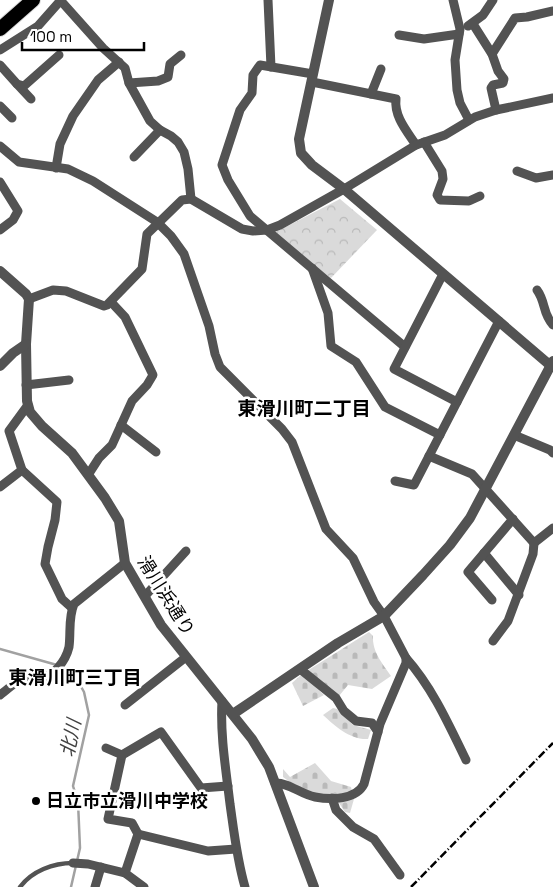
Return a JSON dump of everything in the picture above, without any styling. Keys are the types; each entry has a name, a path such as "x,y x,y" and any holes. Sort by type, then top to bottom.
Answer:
{"highway":[{"path":"0,29 33,0"}],"street":[{"path":"0,50 38,26 61,0 103,48 124,68 140,106 150,120 160,130 178,142 184,152 188,169 190,199"},
{"path":"268,0 271,67"},
{"path":"233,714 338,644 384,616 450,545 470,518 552,365 312,165 301,153 299,139 329,0"},
{"path":"452,0 460,32 455,60 456,90 469,120"},
{"path":"399,35 424,39 460,32 483,16 493,0"},
{"path":"492,54 515,18 553,11"},
{"path":"472,24 492,54 498,71 504,79 503,83 493,85 491,88 496,110"},
{"path":"17,84 24,86 59,55"},
{"path":"129,83 158,81 168,77 170,64 181,55"},
{"path":"56,168 60,144 73,116 98,80 118,62"},
{"path":"0,65 31,99"},
{"path":"405,347 250,216 228,180 222,165 240,110 252,93 253,75 260,65 396,99 395,109 442,171 443,179 437,194 440,200 469,201 480,196"},
{"path":"371,94 380,69"},
{"path":"0,271 26,294 29,299 53,290 66,291 104,306 111,302 142,268 147,234 157,222 182,200 190,199 242,229 253,231 267,230 280,225 344,190 420,143 445,135 469,120 496,110 553,98"},
{"path":"0,106 12,118"},
{"path":"134,157 160,130"},
{"path":"0,146 19,162 68,169 93,181 157,222 171,236 184,254 209,326 220,367 282,429 292,442 326,529 353,558 374,602 384,616 406,658 415,668 448,722 466,760"},
{"path":"517,171 536,178 553,175"},
{"path":"0,182 18,211 13,220 0,230"},
{"path":"312,268 328,313 332,346 356,362 385,407 440,435"},
{"path":"443,274 394,369 457,402"},
{"path":"537,290 542,296 546,317 553,325"},
{"name":"滑川浜通り","path":"29,299 26,386 30,412 42,426 72,453 105,498 118,521 125,563 161,625 233,714 261,752 314,887"},
{"path":"88,475 99,458 112,445 132,401 147,385 153,375 125,317 111,302"},
{"path":"395,481 414,485 498,321"},
{"path":"0,366 13,352 26,344"},
{"path":"26,386 69,380"},
{"path":"28,405 9,431 22,470 57,502 45,564 62,599 72,608"},
{"path":"121,425 156,452"},
{"path":"514,435 553,453"},
{"path":"429,456 472,474 534,544"},
{"path":"0,487 22,470"},
{"path":"492,600 468,572 512,519"},
{"path":"493,641 508,621 519,595 533,554 534,544 553,528"},
{"path":"145,596 186,551"},
{"path":"484,553 519,595"},
{"path":"0,695 22,678 49,676 57,669 68,648 70,614 74,604 125,563"},
{"path":"125,705 186,657"},
{"path":"274,783 282,783 314,797 352,796 361,790 378,732 406,663 406,658"},
{"path":"300,669 336,698 344,711 356,721 372,723 378,732"},
{"path":"222,701 221,722 228,786 238,865 245,887"},
{"path":"228,786 201,788 162,732 122,755 108,819 132,824 138,834 208,851 236,849"},
{"path":"106,748 122,755"},
{"path":"332,798 336,810 353,827 374,839 400,874"},
{"path":"125,873 138,834"},
{"path":"73,864 88,864 125,873 144,887"},
{"path":"96,887 101,867"}],"lane":[{"path":"20,887 35,872 63,863 73,864"}],"green space":[{"path":"340,199 377,230 331,278 272,234"},
{"path":"369,632 373,636 374,647 379,658 391,676 372,689 348,685 339,696 307,671"},
{"path":"302,674 324,695 303,706 292,683"},
{"path":"333,708 337,709 353,725 371,730 368,739 349,735 323,715"},
{"path":"315,763 331,781 351,787 354,799 350,813 345,812 337,800 298,788 283,777 283,769 290,777"}],"waterway":[{"name":"北川","path":"0,649 57,665"},
{"name":"北川","path":"62,667 74,674 84,692 89,715 73,786 78,802 80,848 71,887"}],"railway":[{"path":"411,887 553,743"}],"place":[{"name":"日立市立滑川中学校","path":"36,801"}],"district":[{"name":"東滑川町二丁目","path":"304,408"},
{"name":"東滑川町三丁目","path":"75,677"}]}
